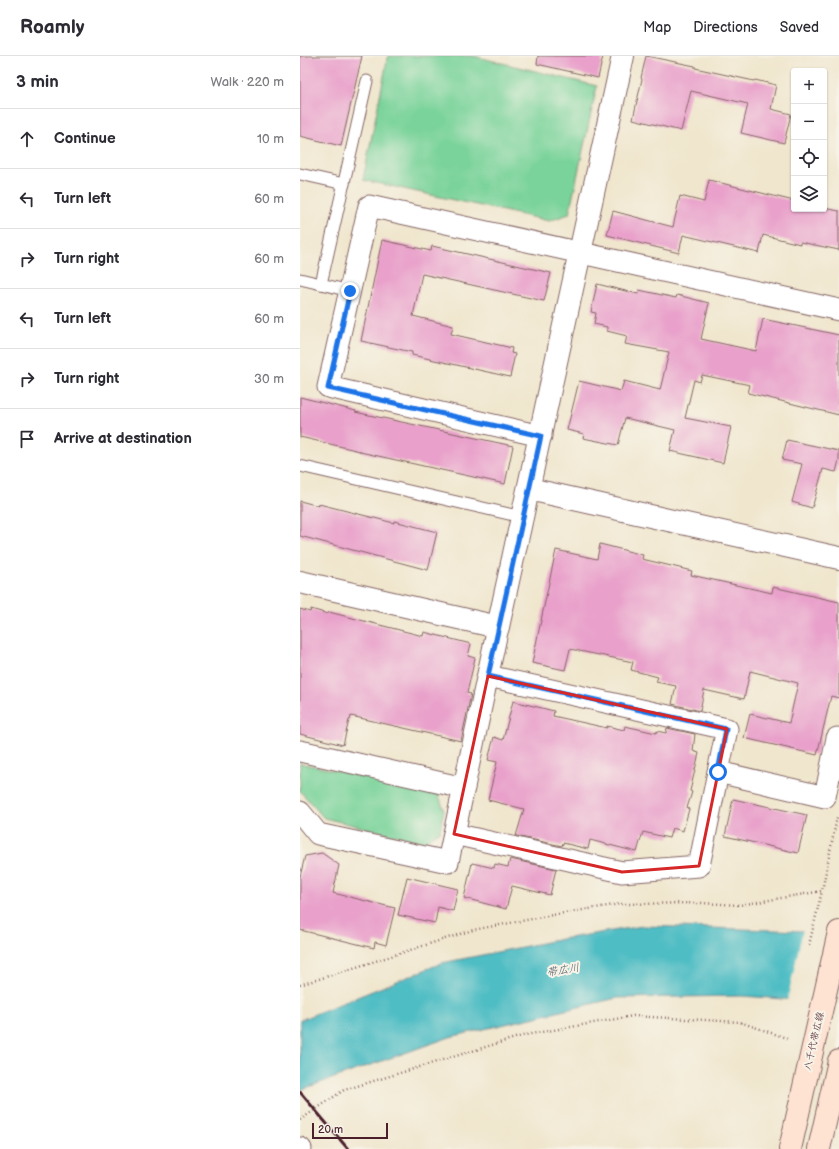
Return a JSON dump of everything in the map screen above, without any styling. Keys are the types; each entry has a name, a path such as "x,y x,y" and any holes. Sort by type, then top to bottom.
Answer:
{"main road":[{"name":"八千代帯広線","path":"790,1149 839,932"},
{"path":"819,1149 839,1061"}],"street":[{"path":"300,812 318,834 448,862 623,56"},
{"path":"541,436 328,388 369,206 839,310"},
{"path":"529,489 839,558"},
{"path":"300,582 498,627"},
{"path":"454,834 622,872 699,866 726,729 488,676"},
{"path":"718,772 825,797 837,738 839,738"},
{"path":"300,751 464,788"}],"lane":[{"path":"321,284 367,81"},
{"path":"300,174 344,184"},
{"path":"300,279 350,291"},
{"path":"300,466 522,517"}],"path":[{"path":"816,912 822,891 837,815"},
{"path":"300,985 473,930 558,914 620,904 740,904 822,891"},
{"path":"300,1120 344,1090 525,1035 633,1016 740,1022 789,1038 788,1046"}],"highlighted area":[{"path":"488,676 727,729 699,866 622,872 454,834"}],"green space":[{"path":"388,56 473,56 597,86 569,214 549,221 363,180"},
{"path":"300,763 438,793 444,810 440,831 423,842 324,818 300,791"}],"water":[{"name":"帯広川","path":"643,926 839,932 839,1003 742,996 617,998 450,1037 300,1090 300,1020 442,963 562,939"}],"pier":[{"path":"803,929 839,930 839,1005 787,1001"}],"building":[{"path":"300,56 362,56 341,146 300,136"},
{"path":"538,56 603,56 598,78 537,64"},
{"path":"646,56 776,85 771,109 791,114 784,143 741,133 748,104 691,91 681,131 633,119"},
{"path":"709,180 791,200 791,212 827,212 827,209 839,211 839,250 800,242 800,244 763,235 759,253 683,235 679,253 607,235 613,211 673,227 680,196 704,202"},
{"path":"382,240 431,251 432,246 551,273 544,301 422,274 413,316 453,326 451,334 512,348 511,353 515,354 510,377 412,355 412,352 361,341"},
{"path":"597,284 638,294 639,290 676,298 677,295 709,303 701,339 756,351 763,319 839,335 839,415 748,393 750,385 702,375 700,382 694,380 685,418 731,427 723,463 670,451 675,430 625,418 618,445 583,438 584,434 567,430 579,381 621,391 624,381 660,390 669,352 625,344 627,336 607,331 607,327 594,324 596,313 591,312"},
{"path":"300,397 356,411 355,412 513,446 505,484 360,452 300,437"},
{"path":"787,440 839,451 839,460 836,472 823,469 812,508 792,502 802,464 782,460"},
{"path":"300,501 319,506 319,504 437,532 428,570 300,536"},
{"path":"600,544 643,555 642,559 692,571 691,575 772,593 773,587 839,602 839,698 831,696 817,755 744,738 750,714 789,723 798,683 750,671 744,699 704,690 700,711 672,704 676,686 656,682 658,677 631,670 633,662 570,649 565,670 532,663 556,550 597,559"},
{"path":"300,609 310,612 311,609 328,614 329,612 423,636 424,632 471,644 468,656 475,658 467,693 471,694 461,741 351,716 343,745 300,734"},
{"path":"513,701 554,711 553,716 607,728 607,726 624,730 625,726 656,733 657,731 666,733 667,728 695,734 693,751 699,753 690,791 692,792 687,808 689,809 683,831 672,828 669,838 643,832 637,852 590,840 588,849 563,843 562,846 516,836 524,809 488,800 497,762 488,760 494,737 503,740"},
{"path":"733,799 807,815 798,853 725,836"},
{"path":"322,853 339,865 333,893 395,908 386,945 375,942 374,948 300,930 300,877 305,856"},
{"path":"510,859 556,869 550,895 512,886 506,909 464,898 472,863 494,868 495,864 508,867"},
{"path":"407,877 458,889 453,911 438,907 435,923 398,915"}],"railway":[{"path":"300,1092 348,1149"}],"route":[{"path":"350,291 328,388 541,436 488,676 726,729 718,772"}]}
